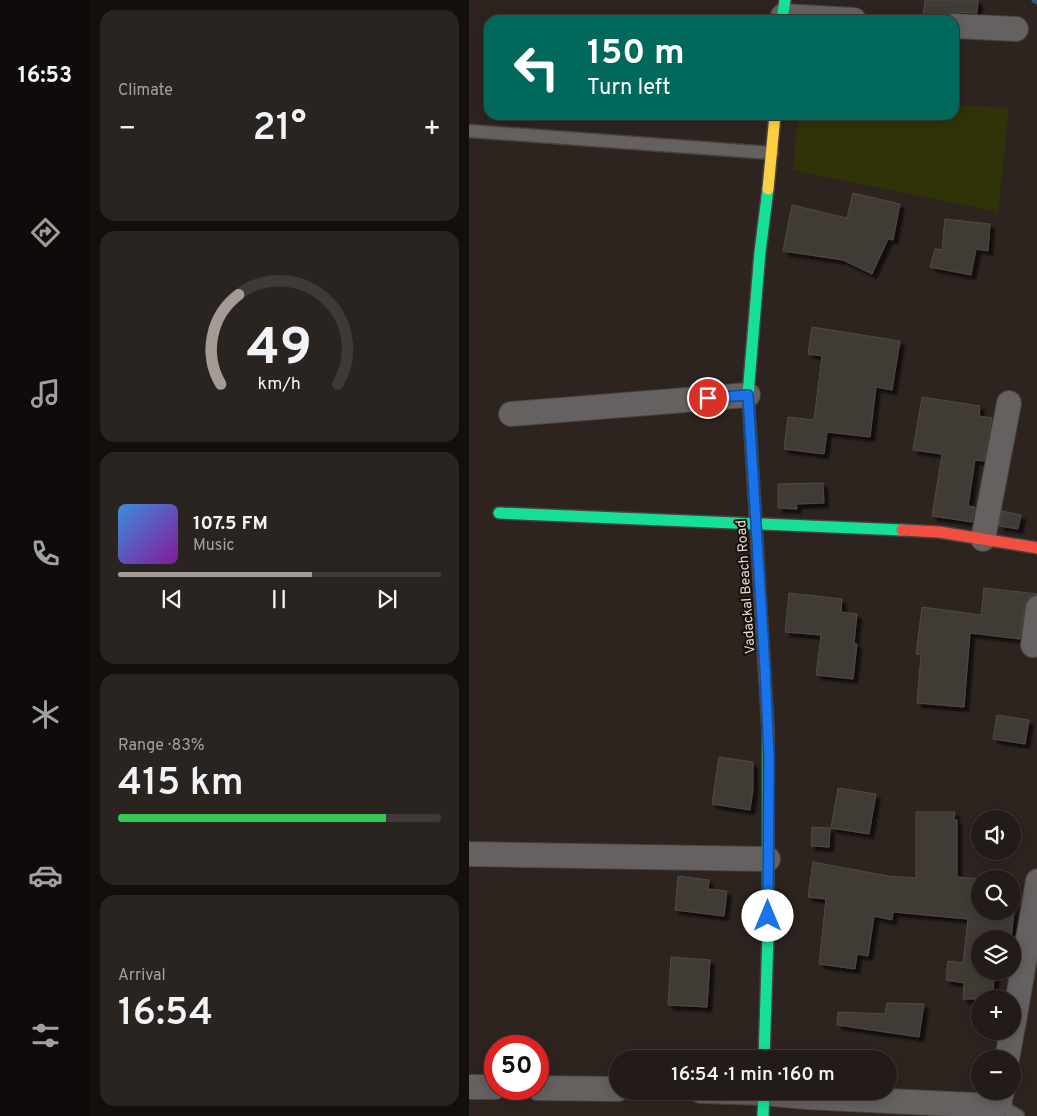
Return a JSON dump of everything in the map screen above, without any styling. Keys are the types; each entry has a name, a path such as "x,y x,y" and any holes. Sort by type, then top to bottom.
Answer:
{"main road":[{"name":"Vadackal Beach Road","path":"764,1050 769,756 748,395 760,252 775,120"},
{"path":"499,513 939,532 1037,548"}],"street":[{"path":"783,12 810,15"},
{"path":"959,26 1016,29"},
{"path":"511,414 748,395"},
{"path":"983,539 1009,403"},
{"path":"1033,644 1037,608"},
{"path":"469,854 768,859"},
{"path":"1019,990 1037,881"},
{"path":"469,1087 484,1087"},
{"path":"549,1088 609,1089"},
{"path":"868,1100 993,1106 1006,1104"}],"lane":[{"path":"469,131 772,153"}],"green space":[{"path":"959,105 1009,108 998,212 793,170 798,120 959,120"}],"building":[{"path":"925,0 978,0 977,13 954,12 946,15 923,15"},
{"path":"853,193 900,204 893,240 888,239 872,274 843,260 783,251 792,205 847,218"},
{"path":"945,219 990,224 988,251 976,249 971,275 930,267 935,249 942,250"},
{"path":"812,327 900,341 892,390 876,387 870,437 827,432 824,454 784,449 788,417 814,420 822,356 808,354"},
{"path":"922,397 980,406 979,416 992,418 984,461 975,460 968,506 975,507 972,522 932,516 942,454 913,450"},
{"path":"823,483 824,503 796,504 797,509 778,508 778,484"},
{"path":"1002,511 1021,515 1018,529 999,526"},
{"path":"984,588 1038,594 1027,599 1020,639 970,633 964,707 917,703 921,655 916,654 922,607 981,615"},
{"path":"789,593 842,599 841,612 857,614 854,644 857,644 853,679 816,675 821,635 785,632"},
{"path":"997,715 1029,720 1025,744 993,739"},
{"path":"719,757 753,762 753,790 750,810 712,804"},
{"path":"838,788 876,794 869,834 831,828"},
{"path":"916,812 955,812 954,820 957,820 957,877 971,878 971,920 1013,920 1012,930 971,930 971,980 994,980 993,990 971,990 971,999 963,999 964,983 946,980 948,961 963,963 968,919 893,912 892,920 874,916 868,956 857,954 855,969 819,964 826,899 808,897 813,862 888,876 916,878"},
{"path":"812,827 830,828 829,847 811,846"},
{"path":"678,876 709,880 708,889 727,891 724,916 675,910"},
{"path":"671,957 710,960 707,1007 668,1005"},
{"path":"887,1003 924,1004 919,1037 837,1025 838,1012 885,1014"}],"traffic: fast":[{"path":"783,15 785,0"},
{"path":"757,542 748,395 760,252 768,189"},
{"path":"499,513 902,530"},
{"path":"764,1050 768,935 768,730"},
{"path":"763,1116 764,1100"}],"traffic: slow":[{"path":"768,189 775,120"}],"traffic: jam":[{"path":"902,530 939,532 1038,548"},
{"path":"757,542 768,730"}],"route":[{"path":"708,398 748,395 769,756 768,916"}]}
